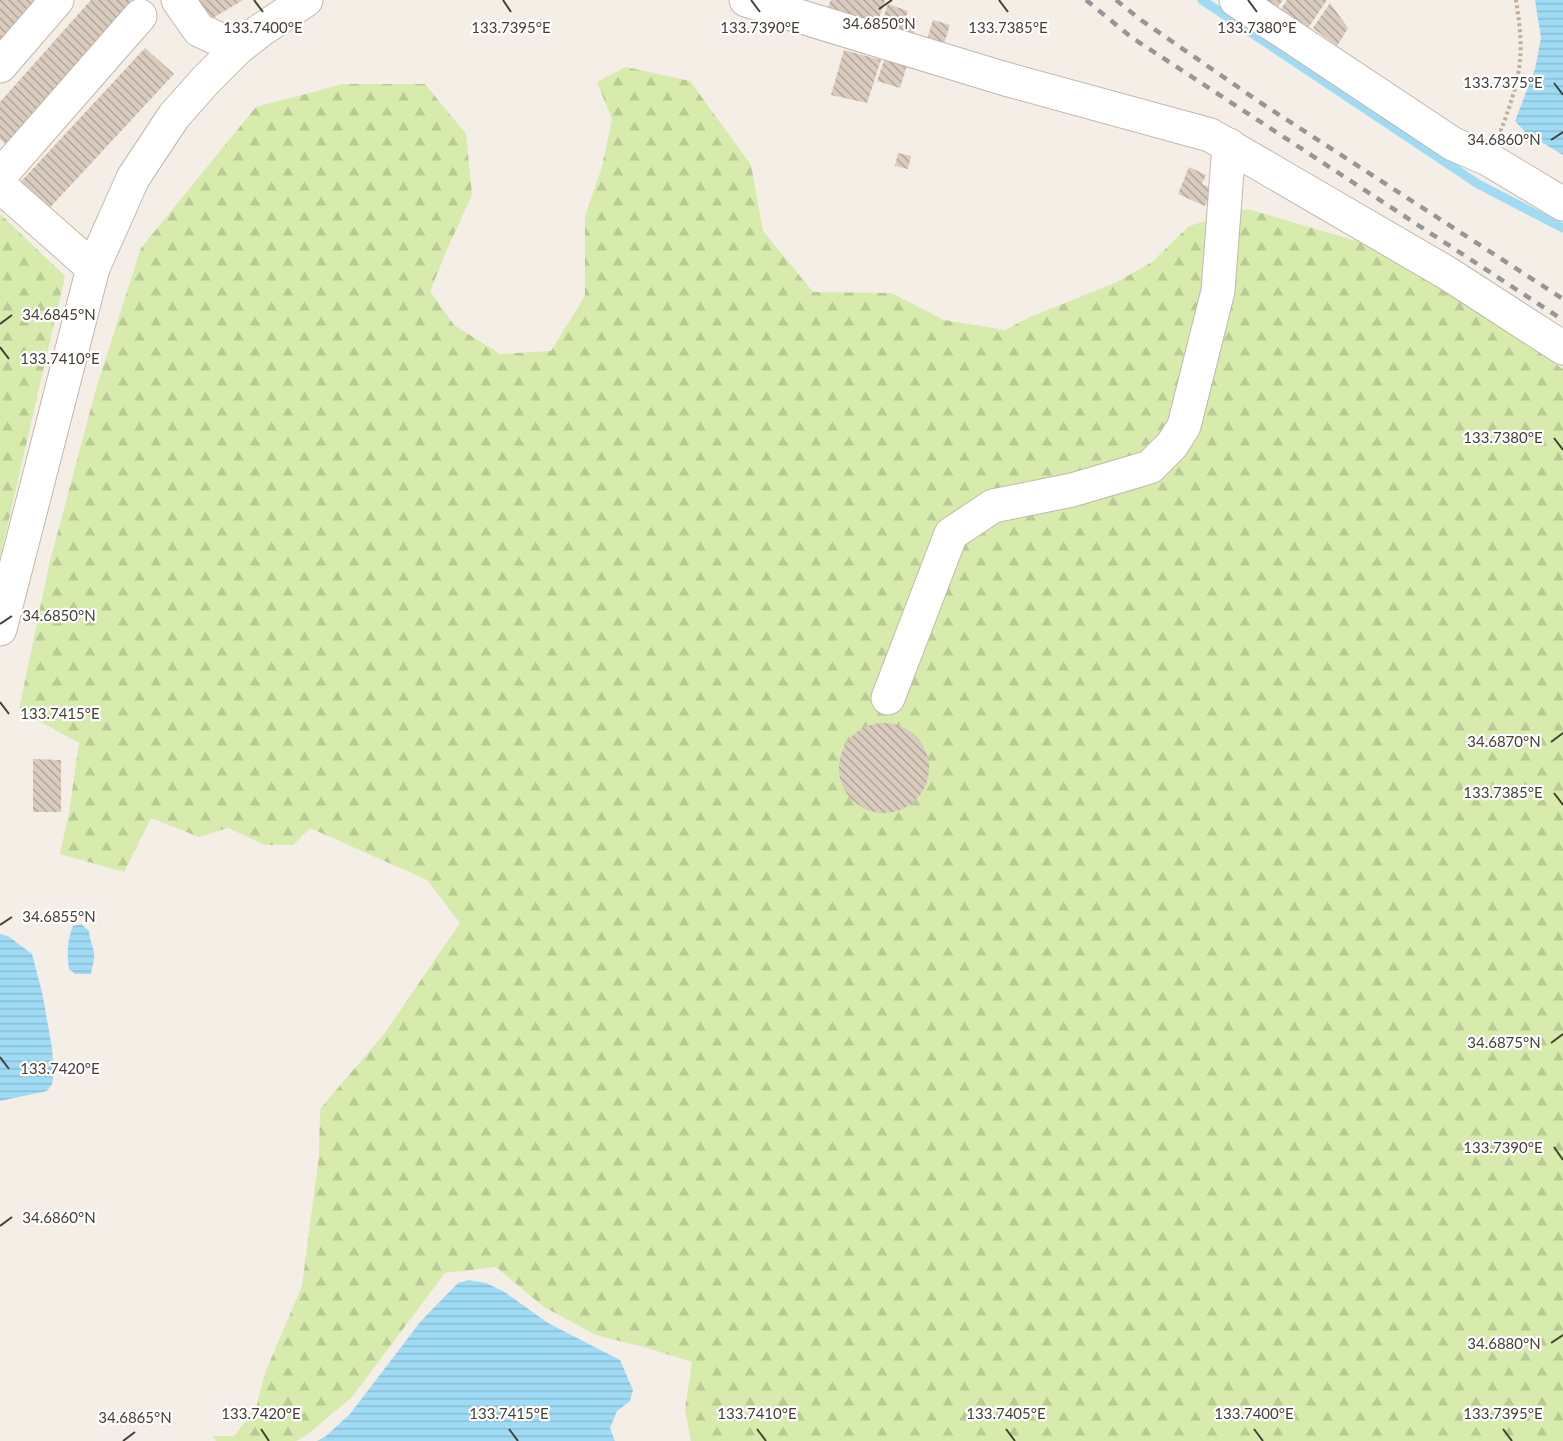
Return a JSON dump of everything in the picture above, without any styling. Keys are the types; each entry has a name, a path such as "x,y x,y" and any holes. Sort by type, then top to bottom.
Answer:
{"street":[{"path":"0,66 57,0"},
{"path":"178,0 198,30 238,48"},
{"path":"0,629 93,268 133,178 174,116 205,81 238,48 306,0"},
{"path":"746,0 1002,78 1210,135 1447,273 1563,348"},
{"path":"1236,0 1453,144 1488,159 1563,204"},
{"path":"0,176 140,16"},
{"path":"888,698 951,534 993,506 1072,490 1150,467 1172,445 1184,426 1218,291 1229,145"},
{"path":"0,186 93,268"}],"path":[{"path":"1506,136 1501,130 1509,109 1520,63 1521,34 1516,0"}],"green space":[{"path":"626,67 690,81 751,165 763,231 813,292 891,293 944,320 1005,330 1030,317 1115,283 1152,262 1189,226 1248,209 1383,249 1563,369 1563,1441 691,1441 685,1409 692,1362 596,1335 544,1307 496,1267 445,1273 352,1397 308,1434 296,1441 216,1441 213,1436 234,1436 256,1408 265,1373 302,1286 319,1156 320,1109 384,1034 460,923 427,880 310,828 293,845 265,845 228,828 199,837 151,818 124,872 60,854 69,813 79,743 19,710 49,565 96,389 141,248 256,107 343,84 425,84 466,134 472,195 430,291 454,325 500,354 551,351 585,296 585,216 602,167 612,119 597,82"},
{"path":"0,214 65,276 0,558"}],"water":[{"path":"1535,0 1563,0 1563,155 1526,133 1515,121 1535,69 1541,38"},
{"path":"81,924 89,931 94,952 91,974 75,974 69,969 70,937 73,926"},
{"path":"0,934 8,936 32,954 42,992 54,1073 52,1084 47,1091 0,1101"},
{"path":"469,1280 486,1283 503,1291 548,1323 620,1360 633,1390 630,1401 617,1411 610,1428 615,1441 317,1441 326,1436 350,1414 421,1321 458,1283"}],"building":[{"path":"0,0 37,0 0,42"},
{"path":"91,0 130,0 137,6 10,149 0,139 0,102"},
{"path":"195,0 243,0 208,21"},
{"path":"831,0 885,0 877,24 828,7"},
{"path":"1266,0 1283,0 1277,8"},
{"path":"1287,0 1327,0 1308,28 1281,9"},
{"path":"1330,3 1348,28 1337,46 1313,28"},
{"path":"888,4 908,11 906,17 918,21 912,38 880,27"},
{"path":"933,20 950,25 943,47 926,42"},
{"path":"145,48 174,74 44,214 16,187"},
{"path":"844,50 881,60 867,103 831,95"},
{"path":"885,58 907,65 900,88 877,81"},
{"path":"898,153 911,156 908,169 895,166"},
{"path":"1189,167 1206,175 1202,184 1213,189 1205,206 1178,194"},
{"path":"884,723 901,726 916,736 926,751 929,768 926,785 916,800 901,810 884,813 867,810 852,800 842,785 839,768 842,751 852,736 867,726"},
{"path":"33,759 61,760 61,812 33,812"}],"waterway":[{"path":"1202,0 1478,184 1563,228"}],"railway":[{"path":"1086,0 1131,37 1563,320"},
{"path":"1116,0 1141,20 1261,103 1563,299"}]}
